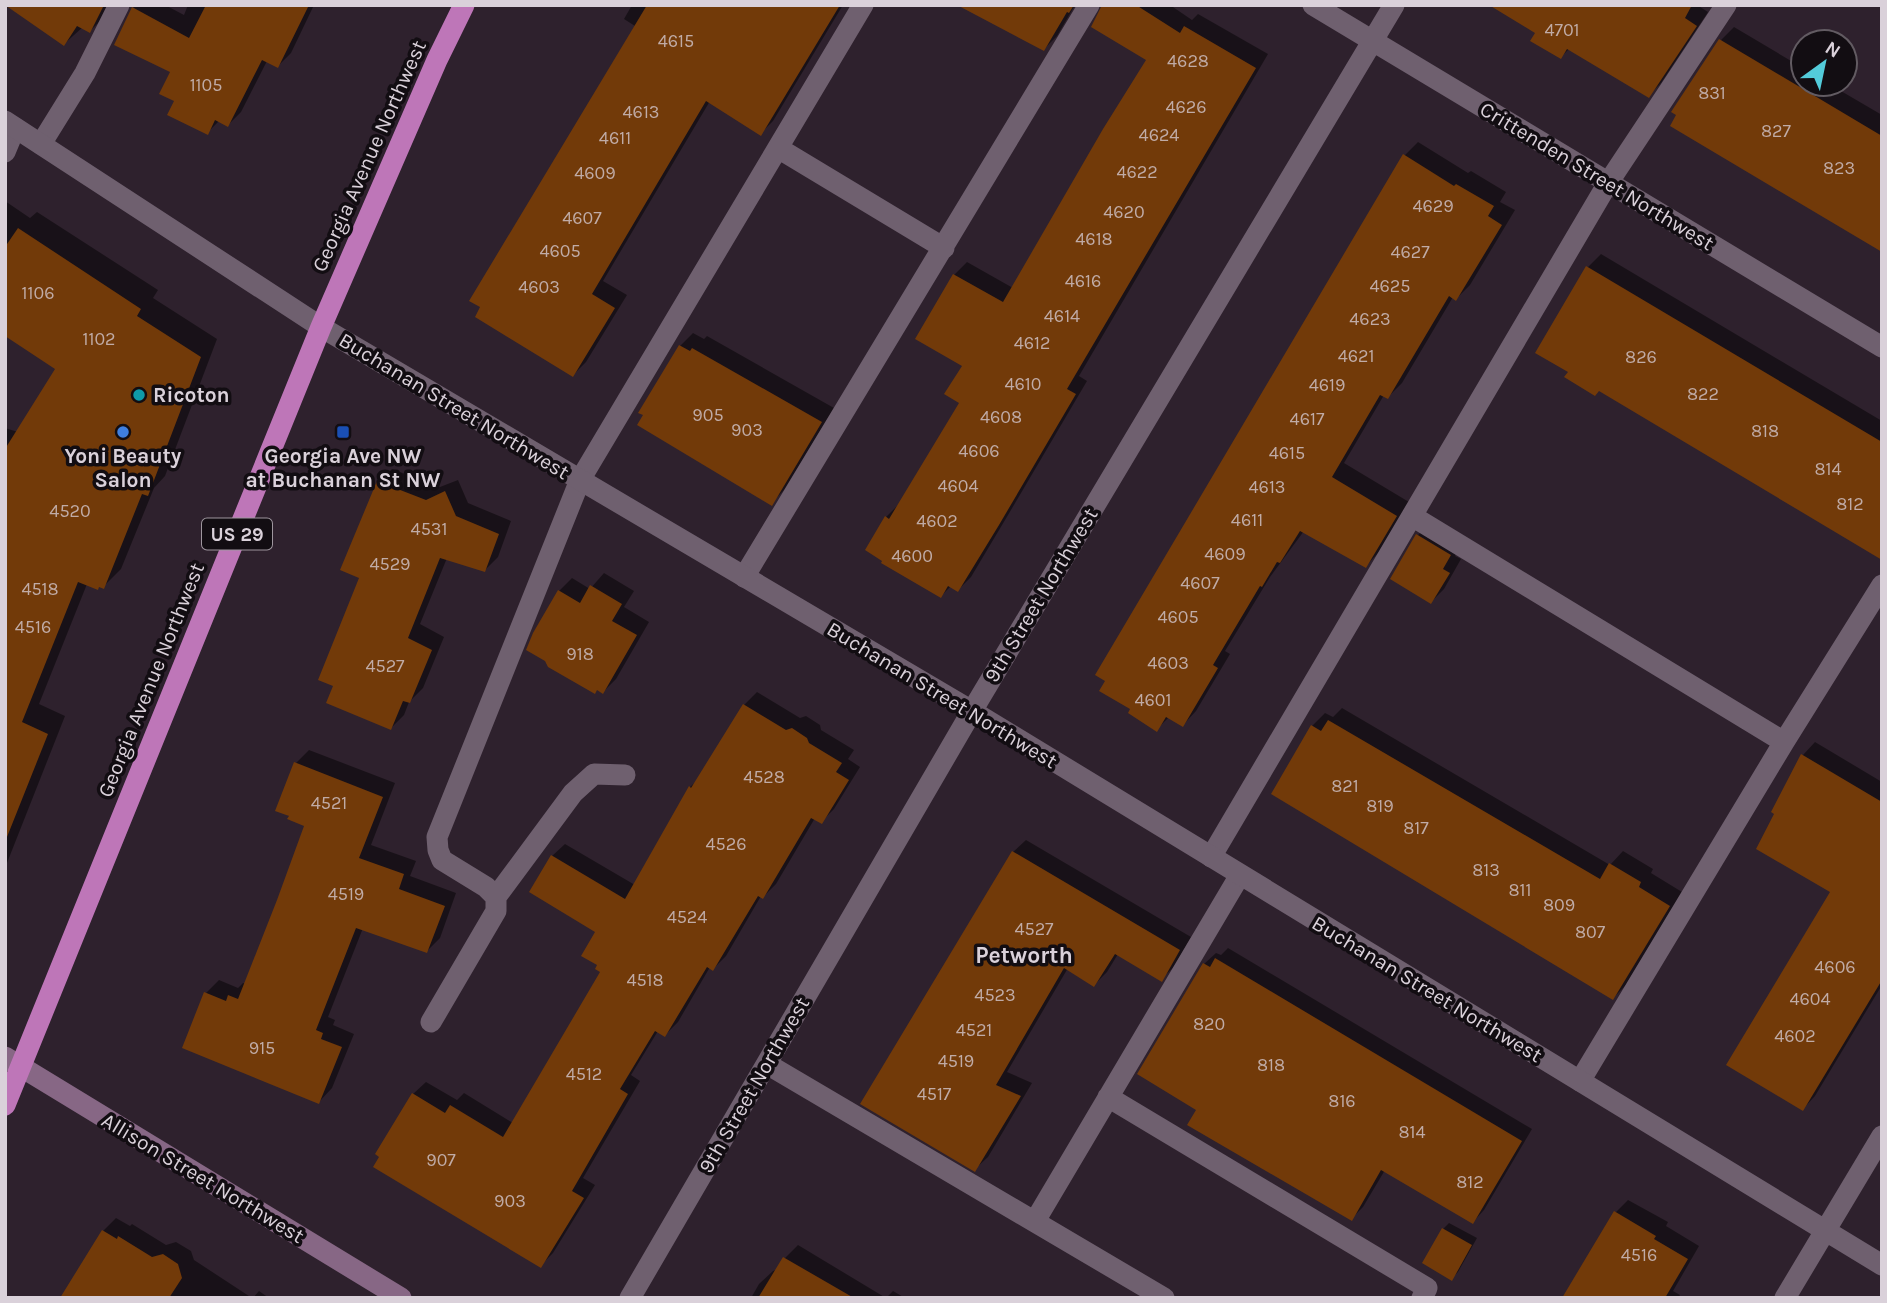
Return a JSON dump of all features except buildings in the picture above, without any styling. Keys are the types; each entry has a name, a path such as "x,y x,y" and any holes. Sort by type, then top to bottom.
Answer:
{"highway":[{"name":"Georgia Avenue Northwest","path":"5,1105 13,1062 321,327 437,60 464,5"}],"street":[{"path":"41,144 85,73 118,5"},
{"path":"496,897 486,887 442,860 437,838 580,480 863,5"},
{"path":"744,577 1089,5"},
{"name":"Crittenden Street Northwest","path":"1313,5 1882,347"},
{"name":"9th Street Northwest","path":"630,1298 972,711 1394,5"},
{"path":"1211,857 1608,183 1726,5"},
{"path":"5,152 10,124"},
{"name":"Buchanan Street Northwest","path":"10,124 321,327 972,711 1882,1265"},
{"path":"778,148 944,248"},
{"path":"1412,516 1784,742"},
{"path":"1580,1081 1784,742 1882,586"},
{"path":"431,1022 496,911 496,897 573,793 594,774 625,775"},
{"path":"1035,1221 1240,875"},
{"name":"Allison Street Northwest","path":"13,1062 401,1298"},
{"path":"767,1064 1164,1298"},
{"path":"1108,1097 1427,1288 1422,1298"},
{"path":"1785,1298 1882,1136"}],"place":[{"name":"Ricoton","path":"139,395"},
{"name":"Yoni Beauty Salon","path":"123,432"},
{"name":"Georgia Ave NW at Buchanan St NW","path":"343,432"}],"district":[{"name":"Petworth","path":"1024,955"}]}
